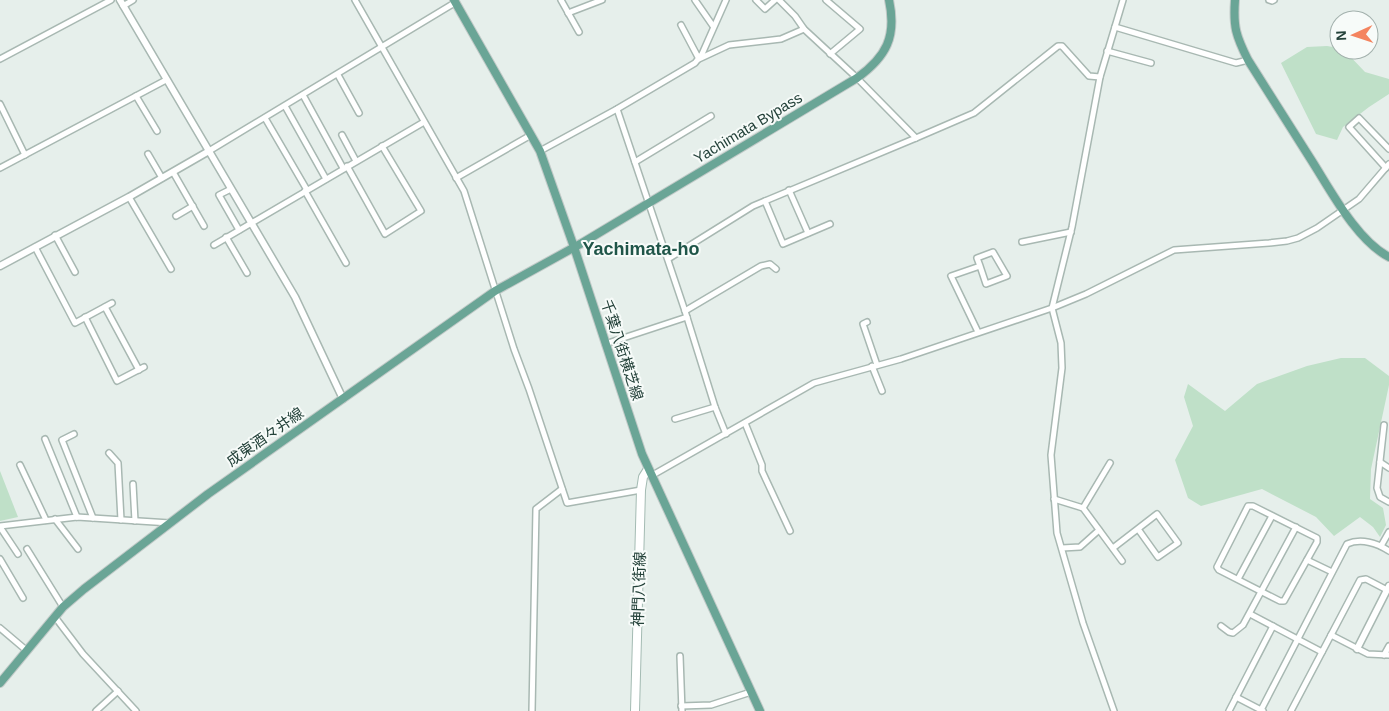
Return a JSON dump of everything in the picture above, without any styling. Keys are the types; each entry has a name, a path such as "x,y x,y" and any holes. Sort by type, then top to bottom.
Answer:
{"main road":[{"name":"Yachimata Bypass","path":"574,247 874,66 882,56 887,44 892,22 889,0"},
{"path":"1235,0 1235,29 1248,60 1344,210 1368,242 1378,251 1389,257"},
{"name":"千葉八街横芝線","path":"455,1 540,151 649,473 760,711"},
{"name":"成東酒々井線","path":"0,683 63,607 208,494 495,291 574,247"},
{"name":"神門八街線","path":"635,711 641,490 643,477 649,473"}],"street":[{"path":"0,59 111,0"},
{"path":"133,0 121,3 295,297 343,399"},
{"path":"354,0 464,192 495,291 567,503 641,490"},
{"path":"561,0 579,32"},
{"path":"568,13 602,0"},
{"path":"695,0 713,26"},
{"path":"699,59 726,0"},
{"path":"756,0 765,9 777,0 795,16 804,29 857,78 916,138"},
{"path":"826,0 860,29 830,54"},
{"path":"1114,711 1084,623 1057,533 1051,455 1062,368 1061,344 1052,308 1071,232 1100,77 1123,0"},
{"path":"1269,0 1272,2 1274,0"},
{"path":"0,266 173,172 338,75 455,1"},
{"path":"680,25 699,59"},
{"path":"1115,27 1236,63 1248,60"},
{"path":"540,151 617,109 699,59 729,46 781,39 804,29"},
{"path":"668,259 765,200 974,113 1058,46 1062,46 1089,76 1100,77"},
{"path":"1107,51 1151,63"},
{"path":"338,75 359,113"},
{"path":"0,168 166,80"},
{"path":"303,95 385,234 421,211 382,146"},
{"path":"136,96 156,131"},
{"path":"0,104 25,155"},
{"path":"285,106 326,179"},
{"path":"617,109 668,259 715,407 726,434"},
{"path":"635,162 711,116"},
{"path":"265,118 346,263"},
{"path":"649,473 726,434 814,383 901,359 1052,308 1102,286 1174,250 1287,241 1298,238 1317,228 1359,199 1387,166 1349,126 1359,118 1389,149"},
{"path":"214,245 424,122"},
{"path":"456,178 531,134"},
{"path":"342,135 356,161"},
{"path":"148,154 162,178"},
{"path":"173,172 204,226"},
{"path":"231,189 219,196 239,230"},
{"path":"789,190 808,233"},
{"path":"129,197 171,269"},
{"path":"765,200 783,244 830,224"},
{"path":"176,216 193,206"},
{"path":"1022,242 1071,232"},
{"path":"55,236 75,272"},
{"path":"226,238 247,273"},
{"path":"35,247 75,323 112,303"},
{"path":"993,252 1007,276 986,284 980,266 977,258 993,252"},
{"path":"605,344 686,314 761,266 770,264 776,269"},
{"path":"978,332 951,276 980,266"},
{"path":"105,307 138,370"},
{"path":"85,317 117,381 144,367"},
{"path":"867,322 863,324 882,391"},
{"path":"674,420 715,407"},
{"path":"745,423 762,465 762,471 790,531"},
{"path":"1384,425 1377,488 1380,498 1389,502"},
{"path":"74,434 62,440 93,518"},
{"path":"45,439 77,517"},
{"path":"109,453 118,463 121,520"},
{"path":"1380,462 1389,468"},
{"path":"1083,508 1110,463"},
{"path":"20,465 46,520"},
{"path":"133,484 135,521"},
{"path":"532,711 536,509 562,489"},
{"path":"1054,500 1083,508 1122,561"},
{"path":"1248,506 1253,506 1272,516 1317,538 1318,542 1284,601 1280,601 1262,592 1219,570 1217,567 1248,506"},
{"path":"1113,548 1157,514 1178,543 1158,557 1138,529"},
{"path":"1238,579 1272,516"},
{"path":"18,554 0,527 77,517 170,523"},
{"path":"55,519 78,549"},
{"path":"1221,626 1233,633 1243,625 1296,527"},
{"path":"1062,548 1080,547 1099,530"},
{"path":"1381,546 1389,532"},
{"path":"1236,697 1262,711 1347,544 1353,542 1376,543 1389,550"},
{"path":"27,549 63,607"},
{"path":"0,559 23,598"},
{"path":"1307,560 1332,572"},
{"path":"1292,711 1360,580 1366,579 1388,588 1357,648"},
{"path":"1250,614 1322,652"},
{"path":"55,616 83,654 136,711"},
{"path":"1229,711 1273,626"},
{"path":"0,628 26,650"},
{"path":"1331,635 1368,654 1387,655 1389,646"},
{"path":"680,656 681,708 710,704 750,692"},
{"path":"96,711 118,691"}],"green space":[{"path":"1329,46 1329,60 1354,60 1365,72 1389,79 1389,94 1343,127 1337,140 1316,134 1281,63 1307,47"},
{"path":"1341,358 1365,358 1389,376 1389,385 1371,469 1370,499 1383,508 1386,525 1380,537 1373,527 1360,517 1334,536 1316,517 1262,489 1201,506 1188,498 1175,460 1193,426 1184,397 1188,384 1225,411 1257,384 1307,366"},
{"path":"0,471 18,517 0,521"}],"district":[{"name":"Yachimata-ho","path":"641,249"}]}
